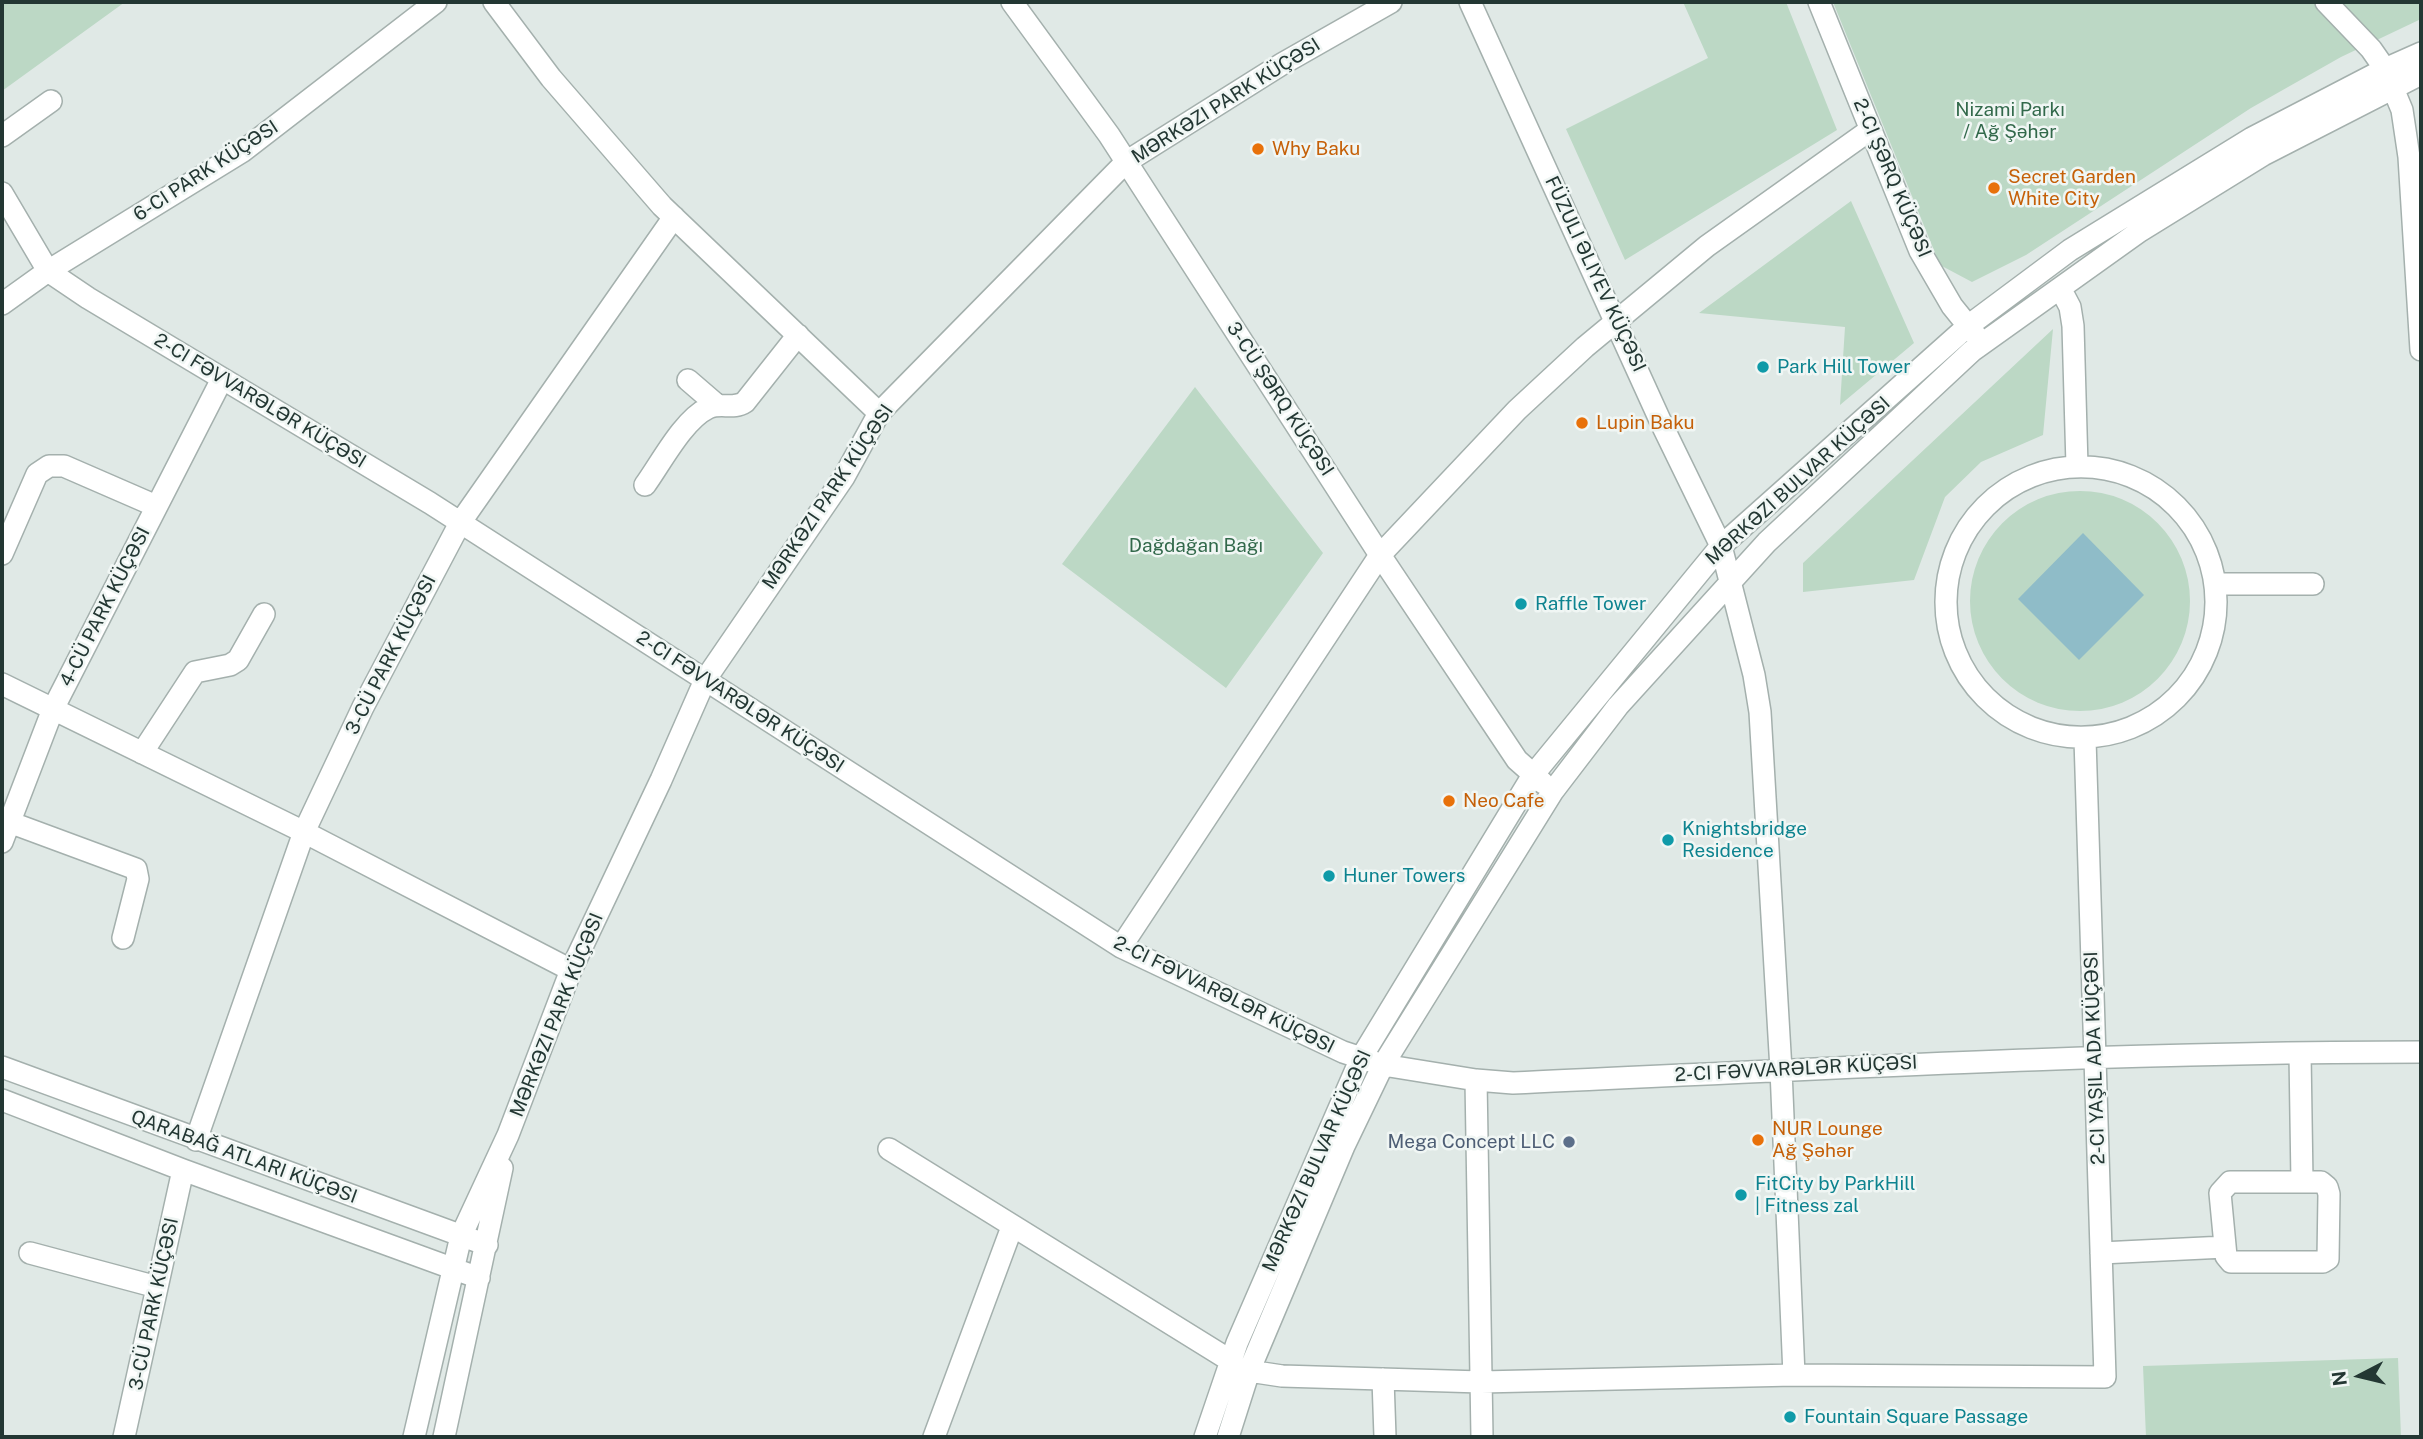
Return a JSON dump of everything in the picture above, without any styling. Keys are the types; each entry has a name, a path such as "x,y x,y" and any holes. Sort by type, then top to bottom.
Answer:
{"street":[{"path":"2,304 48,271 243,151 436,2"},
{"path":"494,2 551,78 674,217 879,414"},
{"name":"3-CÜ ŞƏRQ KÜÇƏSI","path":"1012,2 1126,162 1380,555 1517,760 1553,792"},
{"name":"MƏRKƏZI PARK KÜÇƏSI","path":"414,1437 461,1236 508,1135 571,970 705,680 844,477 879,414 1126,162 1282,64 1391,2"},
{"name":"FÜZULI ƏLIYEV KÜÇƏSI","path":"1470,2 1664,429 1721,546 1754,675 1760,712 1781,1070 1794,1375"},
{"name":"2-CI ŞƏRQ KÜÇƏSI","path":"1819,2 1920,251 1952,306 1983,343"},
{"path":"2326,2 2364,41 2389,78 2402,110 2409,157 2421,350"},
{"name":"MƏRKƏZI BULVAR KÜÇƏSI","path":"1205,1437 1383,1065 1553,792 1618,706 1767,541 1983,343 2140,231 2389,78 2421,53"},
{"name":"MƏRKƏZI BULVAR KÜÇƏSI","path":"1228,1437 1240,1366 1361,1058 1532,775 1721,546 1968,326 2070,250 2252,138 2389,78 2421,74"},
{"path":"2,136 51,101"},
{"path":"1121,947 1380,555 1517,410 1584,346 1707,246 1870,130"},
{"path":"2,193 48,271"},
{"name":"3-CÜ PARK KÜÇƏSI","path":"196,1140 304,832 363,707 460,523 674,217"},
{"name":"2-CI FƏVVARƏLƏR KÜÇƏSI","path":"48,271 88,298 460,523 1121,947 1343,1052 1361,1058 1383,1065 1476,1080 1513,1083 2095,1057 2421,1052"},
{"path":"2060,288 2070,307 2073,326 2077,466"},
{"path":"645,485 687,425 706,409 717,405 735,407 745,402 798,335"},
{"name":"4-CÜ PARK KÜÇƏSI","path":"6,832 10,798 52,709 222,379"},
{"path":"688,380 717,405"},
{"path":"2,554 37,474 49,466 64,466 156,506"},
{"path":"2077,466 2113,470 2147,483 2175,505 2198,533 2217,584 2210,644 2192,681 2163,711 2126,731 2085,739 2043,733 2004,715 1972,685 1952,647 1945,605 1950,563 1968,524 1998,494 2035,474 2077,466"},
{"path":"2217,584 2313,584"},
{"path":"142,753 195,672 230,665 238,660 264,614"},
{"path":"2,684 304,832 571,970"},
{"path":"889,1149 1240,1366 1282,1376 1481,1382 1794,1375 2105,1377 2085,739"},
{"path":"6,832 136,869 138,879 123,938"},
{"path":"2300,1053 2302,1182"},
{"path":"2,1067 487,1245"},
{"path":"1476,1080 1482,1437"},
{"path":"2,1100 183,1170 480,1278"},
{"name":"MƏRKƏZI PARK KÜÇƏSI","path":"444,1437 487,1245 508,1135"},
{"name":"3-CÜ PARK KÜÇƏSI","path":"124,1437 183,1170"},
{"path":"2230,1182 2302,1182 2321,1182 2327,1187 2328,1259 2323,1262 2231,1262 2226,1256 2220,1193 2230,1182"},
{"path":"934,1437 1012,1227"},
{"path":"2101,1253 2225,1247"},
{"path":"30,1253 157,1287"},
{"path":"1383,1380 1385,1437"}],"green space":[{"path":"2,2 125,2 2,91"},
{"path":"1683,2 1786,2 1837,130 1625,260 1566,129 1708,58"},
{"name":"Nizami Parkı / Ağ Şəhər","path":"1833,2 2421,2 2421,19 2341,57 2251,108 2026,255 1972,282 1940,265"},
{"path":"1851,201 1914,343 1840,405 1845,327 1699,313"},
{"path":"2053,329 2043,435 1981,462 1945,497 1914,580 1803,592 1803,563"},
{"name":"Dağdağan Bağı","path":"1195,387 1323,553 1226,688 1062,564"},
{"path":"2069,491 2091,491 2122,499 2141,509 2158,523 2172,540 2182,559 2190,601 2182,643 2172,662 2158,679 2141,693 2122,703 2091,711 2069,711 2028,698 2010,686 1995,671 1978,643 1970,612 1970,590 1983,549 1995,531 2010,516 2038,499"},
{"path":"2398,1358 2401,1437 2146,1437 2143,1366"}],"water":[{"path":"2083,533 2144,595 2079,660 2018,599"}],"place":[{"name":"Why Baku","path":"1258,149"},
{"name":"Secret Garden White City","path":"1994,188"},
{"name":"Park Hill Tower","path":"1763,367"},
{"name":"Lupin Baku","path":"1582,423"},
{"name":"Raffle Tower","path":"1521,604"},
{"name":"Neo Cafe","path":"1449,801"},
{"name":"Knightsbridge Residence","path":"1668,840"},
{"name":"Huner Towers","path":"1329,876"},
{"name":"NUR Lounge Ağ Şəhər","path":"1758,1140"},
{"name":"Mega Concept LLC","path":"1569,1142"},
{"name":"FitCity by ParkHill | Fitness zal","path":"1741,1195"},
{"name":"Fountain Square Passage","path":"1790,1417"}]}
